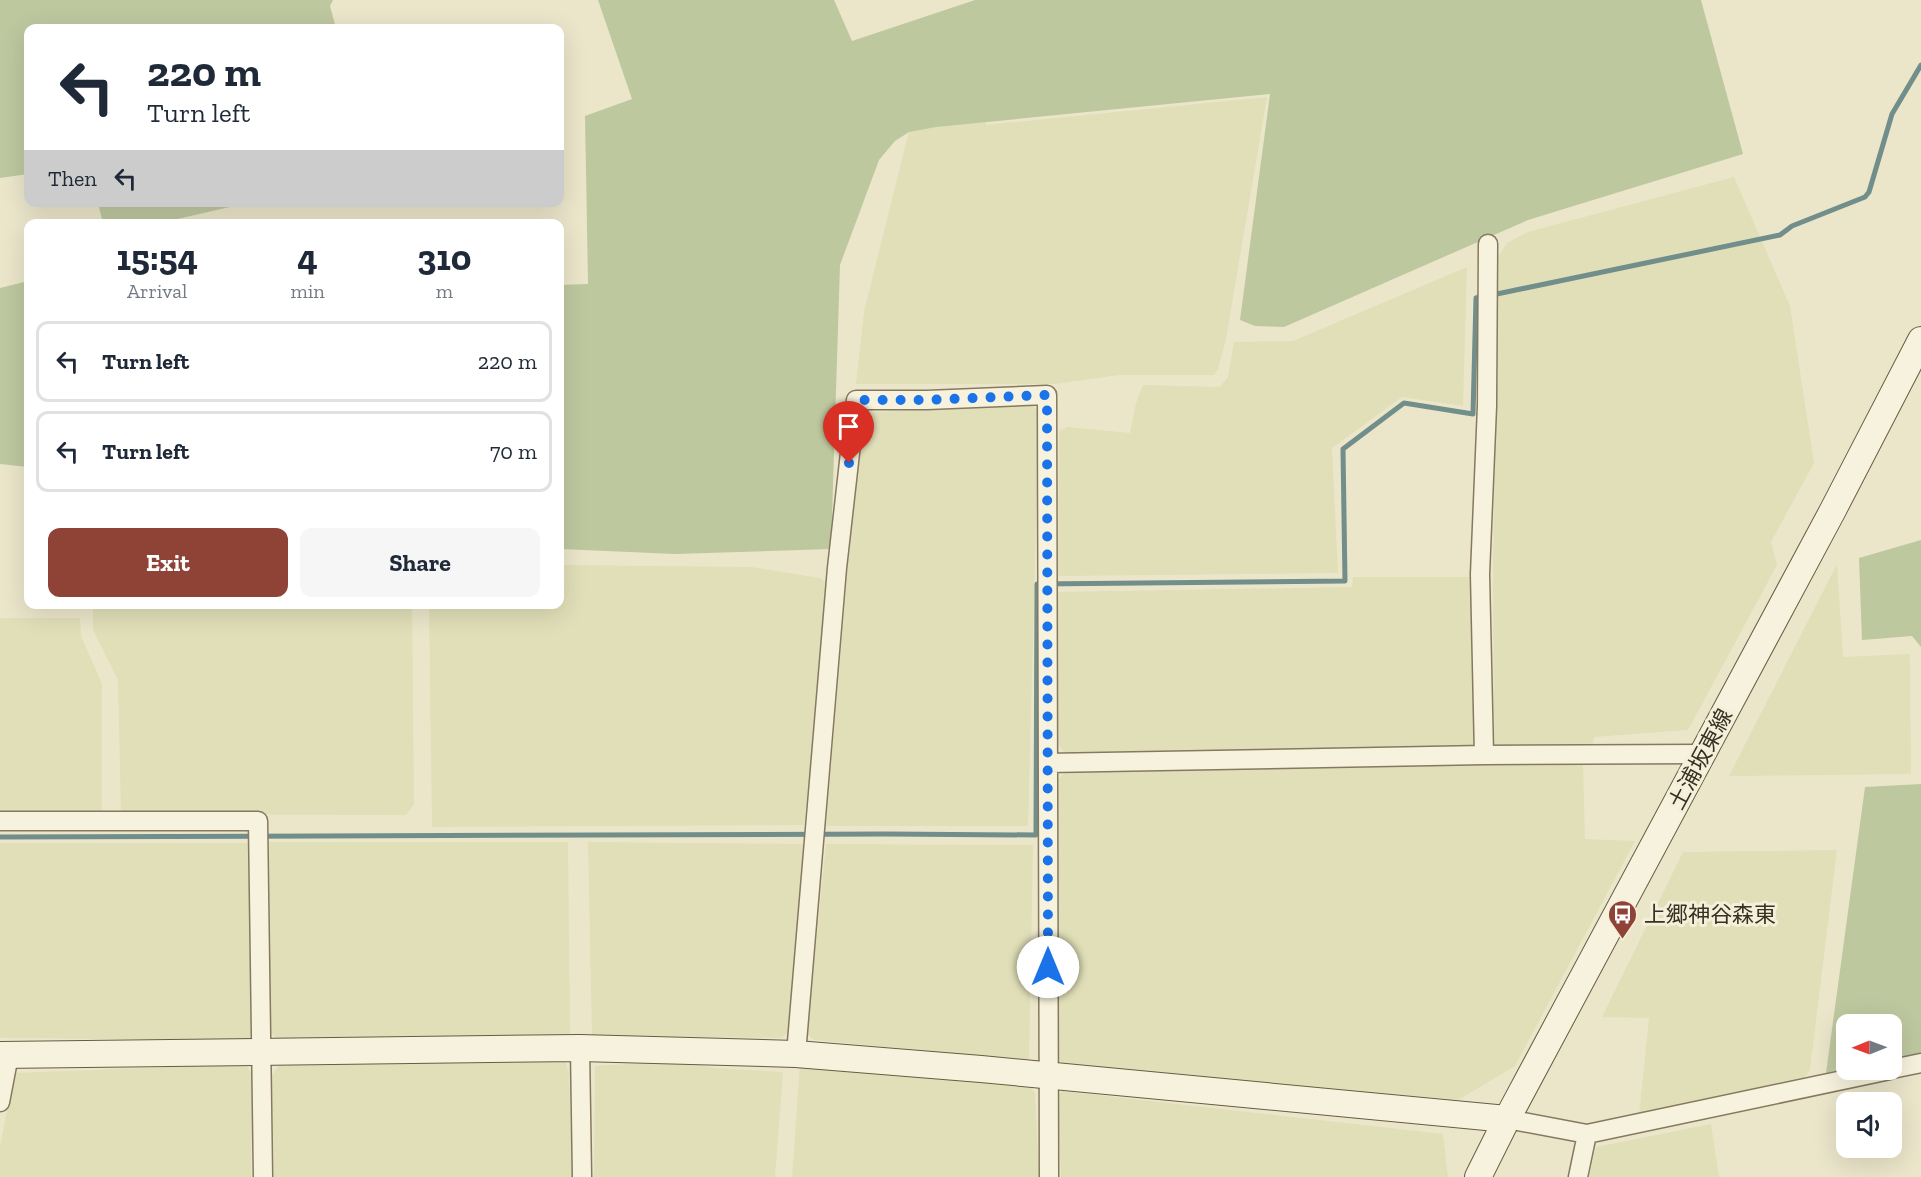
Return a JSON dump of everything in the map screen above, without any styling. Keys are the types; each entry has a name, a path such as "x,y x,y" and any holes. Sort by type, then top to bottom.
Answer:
{"street":[{"path":"1484,755 1480,574 1487,406 1488,244"},
{"name":"土浦坂東線","path":"1478,1177 1921,340"},
{"path":"796,1054 837,568 856,400 927,400 1047,395 1049,1177"},
{"path":"1048,763 1484,755 1702,754"},
{"path":"0,821 258,820 263,1177"},
{"path":"580,1048 582,1177"},
{"path":"0,1102 5,1055 580,1048 796,1054 981,1069 1507,1119 1587,1134 1840,1080"},
{"path":"1902,1067 1921,1063"},
{"path":"1578,1177 1587,1134"}],"green space":[{"path":"0,0 333,0 330,6 335,24 24,24 24,175 0,178"},
{"path":"598,0 834,0 852,41 975,0 1701,0 1743,154 1528,220 1284,327 1255,326 1240,320 1270,94 936,127 909,132 895,141 879,160 840,265 831,549 675,554 564,549 564,285 588,284 585,116 632,99"},
{"path":"986,78 986,125 1267,97 1226,339 1218,369 1214,375 1119,375 1055,384 856,384 864,312 919,91"},
{"path":"1734,177 1790,306 1814,463 1771,542 1777,565 1688,730 1594,737 1592,747 1494,748 1493,568 1498,257 1507,243 1528,232"},
{"path":"99,207 230,207 177,219 102,219"},
{"path":"1467,267 1463,406 1402,397 1332,448 1338,573 1058,576 1059,431 1068,427 1130,433 1136,403 1143,385 1220,387 1228,377 1234,342 1293,341"},
{"path":"24,282 24,467 0,464 0,288"},
{"path":"1031,404 1039,412 1028,826 826,826 861,413"},
{"path":"1921,540 1921,647 1912,636 1862,640 1859,558"},
{"path":"1837,564 1843,657 1910,654 1911,774 1729,776"},
{"path":"564,565 751,567 820,578 830,585 804,825 432,827 429,609 564,609"},
{"path":"1353,577 1471,577 1474,742 1469,750 1064,752 1054,739 1058,592 1352,587"},
{"path":"93,609 412,609 414,804 406,815 121,814 118,680 93,630"},
{"path":"0,618 80,618 81,636 102,684 102,813 0,813"},
{"path":"1583,763 1585,839 1635,841 1515,1066 1458,1100 1065,1065 1057,1059 1056,781 1065,773"},
{"path":"1921,784 1921,1053 1902,1057 1902,1014 1836,1014 1836,1070 1826,1073 1865,787"},
{"path":"269,842 568,842 570,1037 561,1050 569,1072 572,1177 274,1177 272,1076 280,1063 539,1047 276,1038 270,1031"},
{"path":"588,842 804,844 792,1027 782,1038 592,1036"},
{"path":"0,843 250,843 255,1031 247,1040 0,1038"},
{"path":"826,844 1033,845 1029,1061 814,1040 807,1034"},
{"path":"1837,850 1810,1070 1802,1080 1639,1116 1649,1018 1602,1017 1683,852"},
{"path":"676,1061 715,1068 783,1072 775,1177 594,1177 595,1066"},
{"path":"246,1064 252,1075 251,1177 0,1177 0,1147 14,1073"},
{"path":"800,1064 1029,1086 1035,1093 1039,1177 792,1177"},
{"path":"1062,1091 1443,1134 1448,1177 1061,1177 1058,1095"},
{"path":"1711,1124 1719,1177 1589,1177 1596,1147"}],"waterway":[{"path":"1492,295 1780,235 1792,226 1865,197 1869,192 1892,114 1921,65"},
{"path":"0,837 1036,835 1037,584 1345,581 1343,449 1404,403 1473,414 1476,298 1483,296"}],"place":[{"name":"上郷神谷森東","path":"1623,940"}],"route":[{"path":"849,463 856,400 927,400 1047,395 1048,967"}]}
